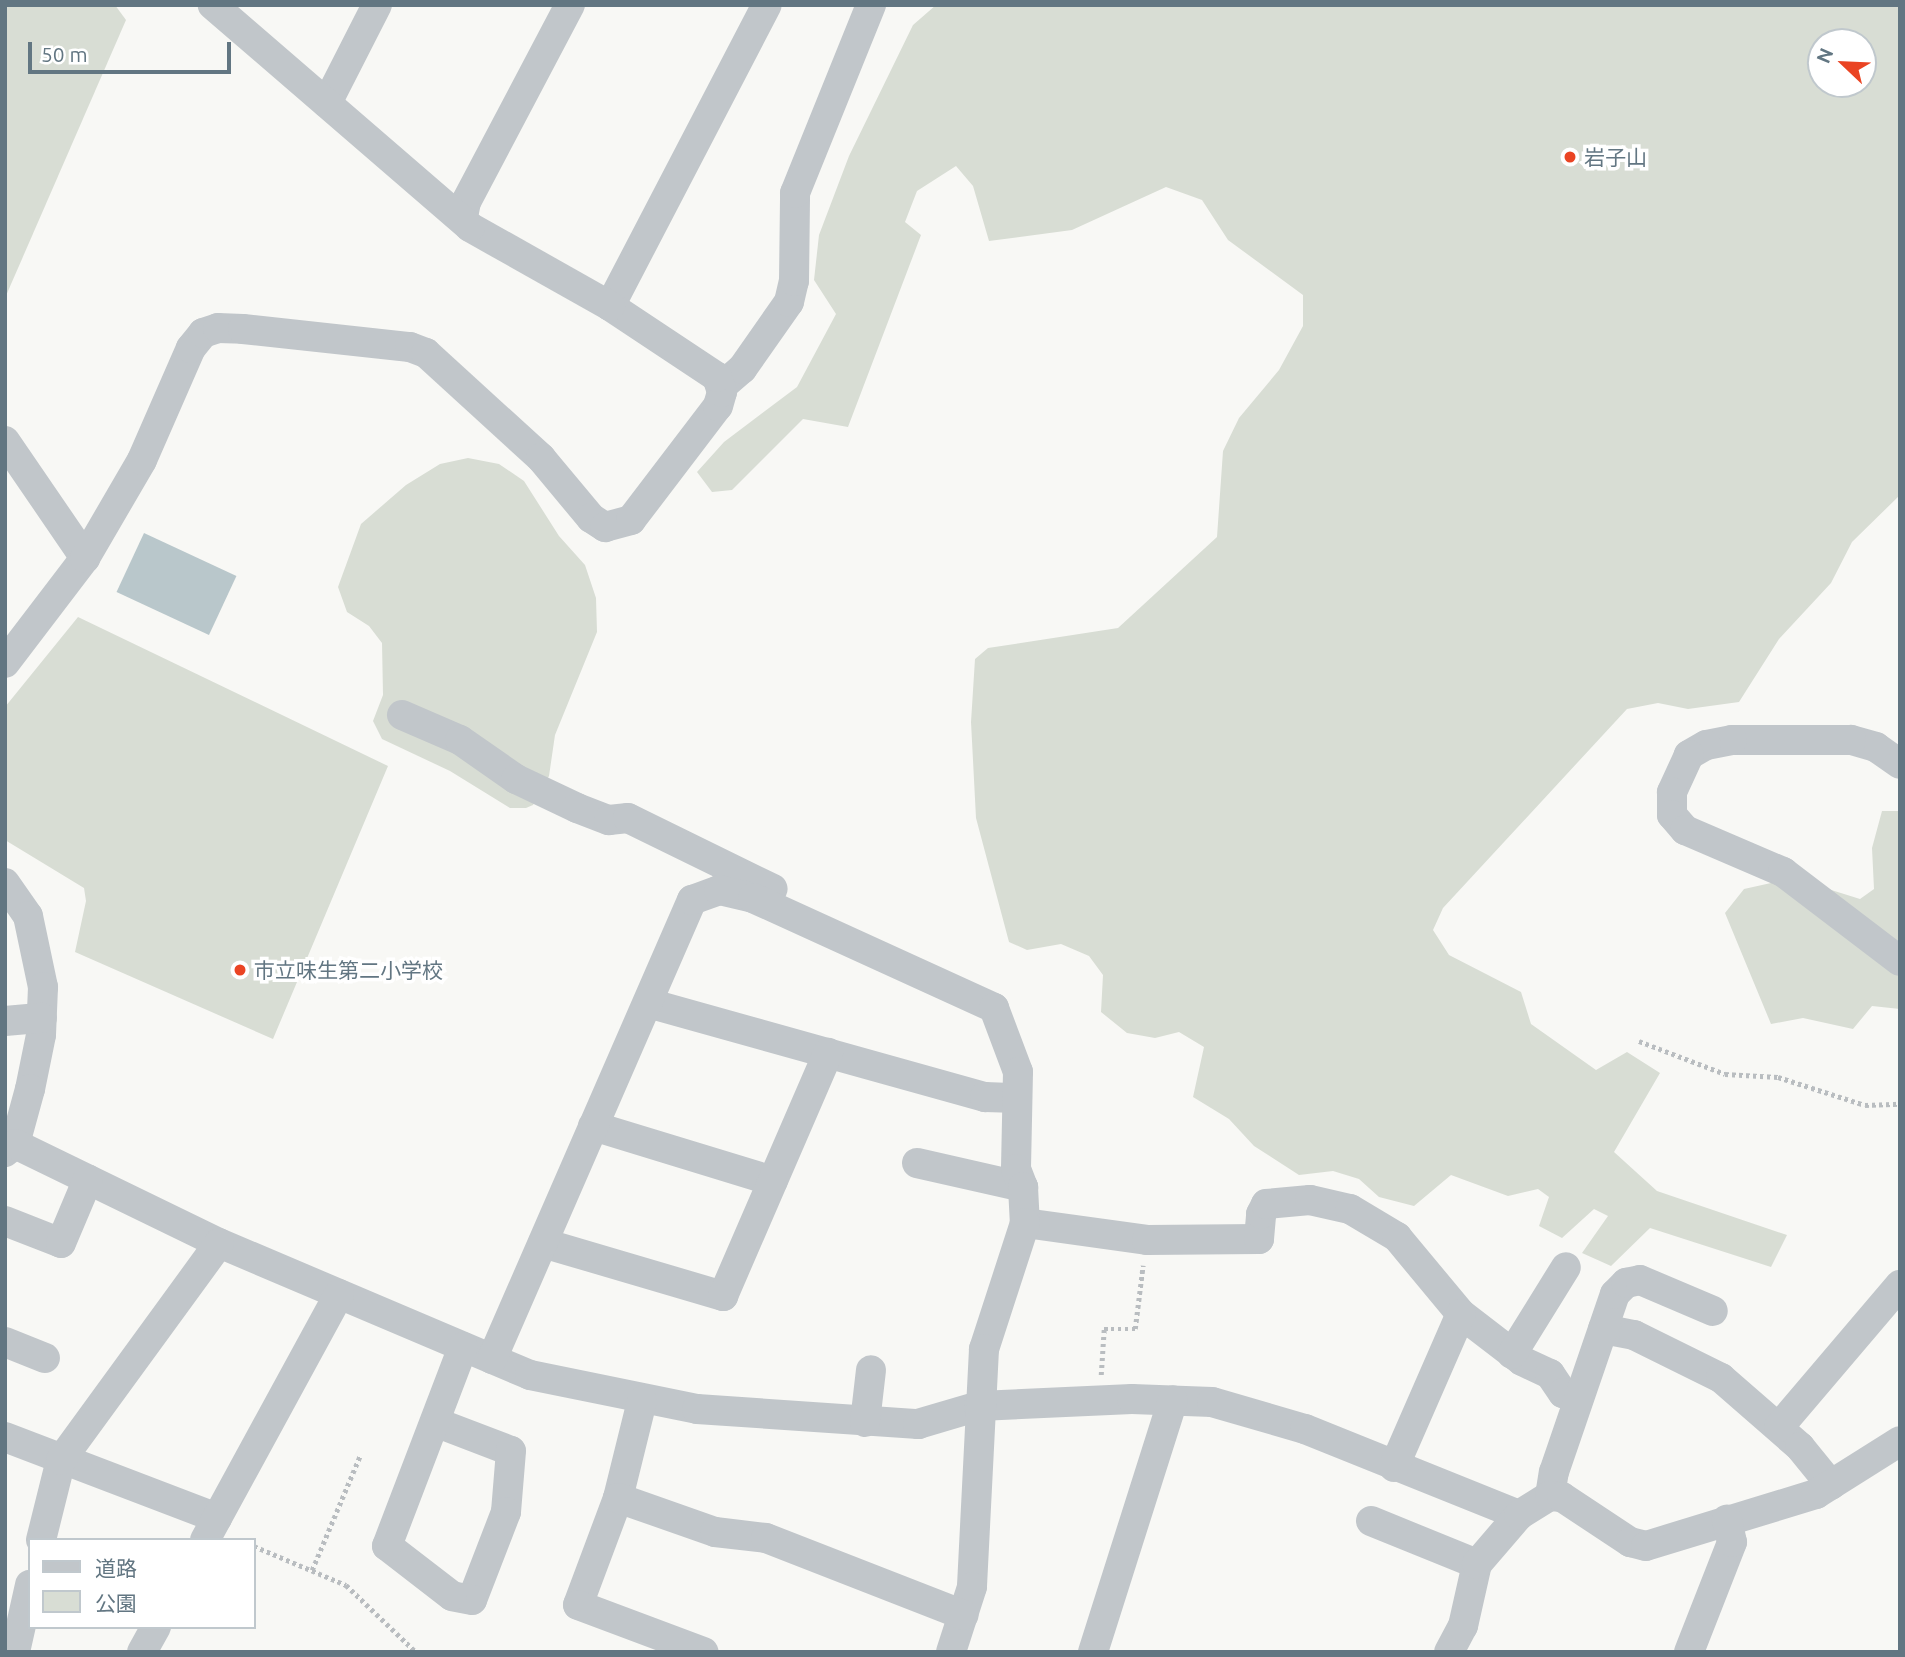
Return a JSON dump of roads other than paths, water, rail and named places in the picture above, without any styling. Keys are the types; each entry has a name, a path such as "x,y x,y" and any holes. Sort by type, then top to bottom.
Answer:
{"street":[{"path":"5,663 85,558 142,460 191,348 202,333 218,328 410,347 426,353 441,362 541,458 591,518 605,527 631,520 650,499 718,406 721,387 717,377 610,306 470,227 463,217 213,5"},
{"path":"327,103 377,5"},
{"path":"463,217 466,202 570,5"},
{"path":"610,306 767,5"},
{"path":"721,387 742,369 789,302 794,281 793,212 799,180 872,5"},
{"path":"5,441 85,558"},
{"path":"402,715 460,740 516,779 577,808 609,820 628,818 789,897 800,905 806,922"},
{"path":"1900,764 1876,747 1850,740 1732,740 1706,745 1689,755 1678,772 1672,814 1685,830 1783,872 1900,961"},
{"path":"5,883 43,987 42,1018 30,1089 10,1148 88,1180 219,1243 530,1376 642,1401 783,1418 865,1422 918,1424 979,1406 1099,1400 1212,1402 1256,1412 1519,1515"},
{"path":"492,1359 692,900 702,894 735,892 994,1008 1018,1072 1016,1169 1023,1188 1025,1223 991,1322 979,1406 972,1587 951,1652"},
{"path":"648,1003 985,1097 1017,1098"},
{"path":"5,1021 42,1018"},
{"path":"543,1243 723,1296 828,1053"},
{"path":"593,1126 773,1181"},
{"path":"917,1163 1023,1188"},
{"path":"5,1222 61,1243 88,1180"},
{"path":"1025,1223 1147,1240 1259,1239 1261,1214 1266,1204 1278,1200 1310,1200 1350,1209 1397,1237 1461,1314 1512,1354 1550,1374 1563,1393 1578,1399"},
{"path":"42,1538 61,1460 219,1243"},
{"path":"1512,1354 1566,1267"},
{"path":"1550,1496 1578,1399 1615,1294 1626,1283 1640,1280 1713,1311"},
{"path":"1779,1427 1900,1285"},
{"path":"5,1437 211,1529 339,1294"},
{"path":"1394,1467 1461,1314"},
{"path":"1603,1329 1634,1335 1721,1378 1779,1427 1831,1485"},
{"path":"5,1342 45,1358"},
{"path":"435,1422 511,1451 506,1512 472,1600 452,1596 387,1546 463,1347"},
{"path":"865,1422 871,1370"},
{"path":"1093,1652 1173,1400"},
{"path":"642,1401 618,1498 578,1605 704,1652"},
{"path":"1449,1652 1463,1626 1476,1564 1519,1515 1550,1496 1562,1497 1630,1542 1646,1546 1816,1494 1900,1441"},
{"path":"618,1498 715,1532 766,1538 963,1615"},
{"path":"1689,1652 1732,1542 1727,1520"},
{"path":"1371,1521 1476,1564"},
{"path":"15,1652 28,1594"},
{"path":"142,1652 155,1629"}],"place":[{"name":"岩子山","path":"1570,157"},
{"name":"市立味生第二小学校","path":"240,970"}]}
